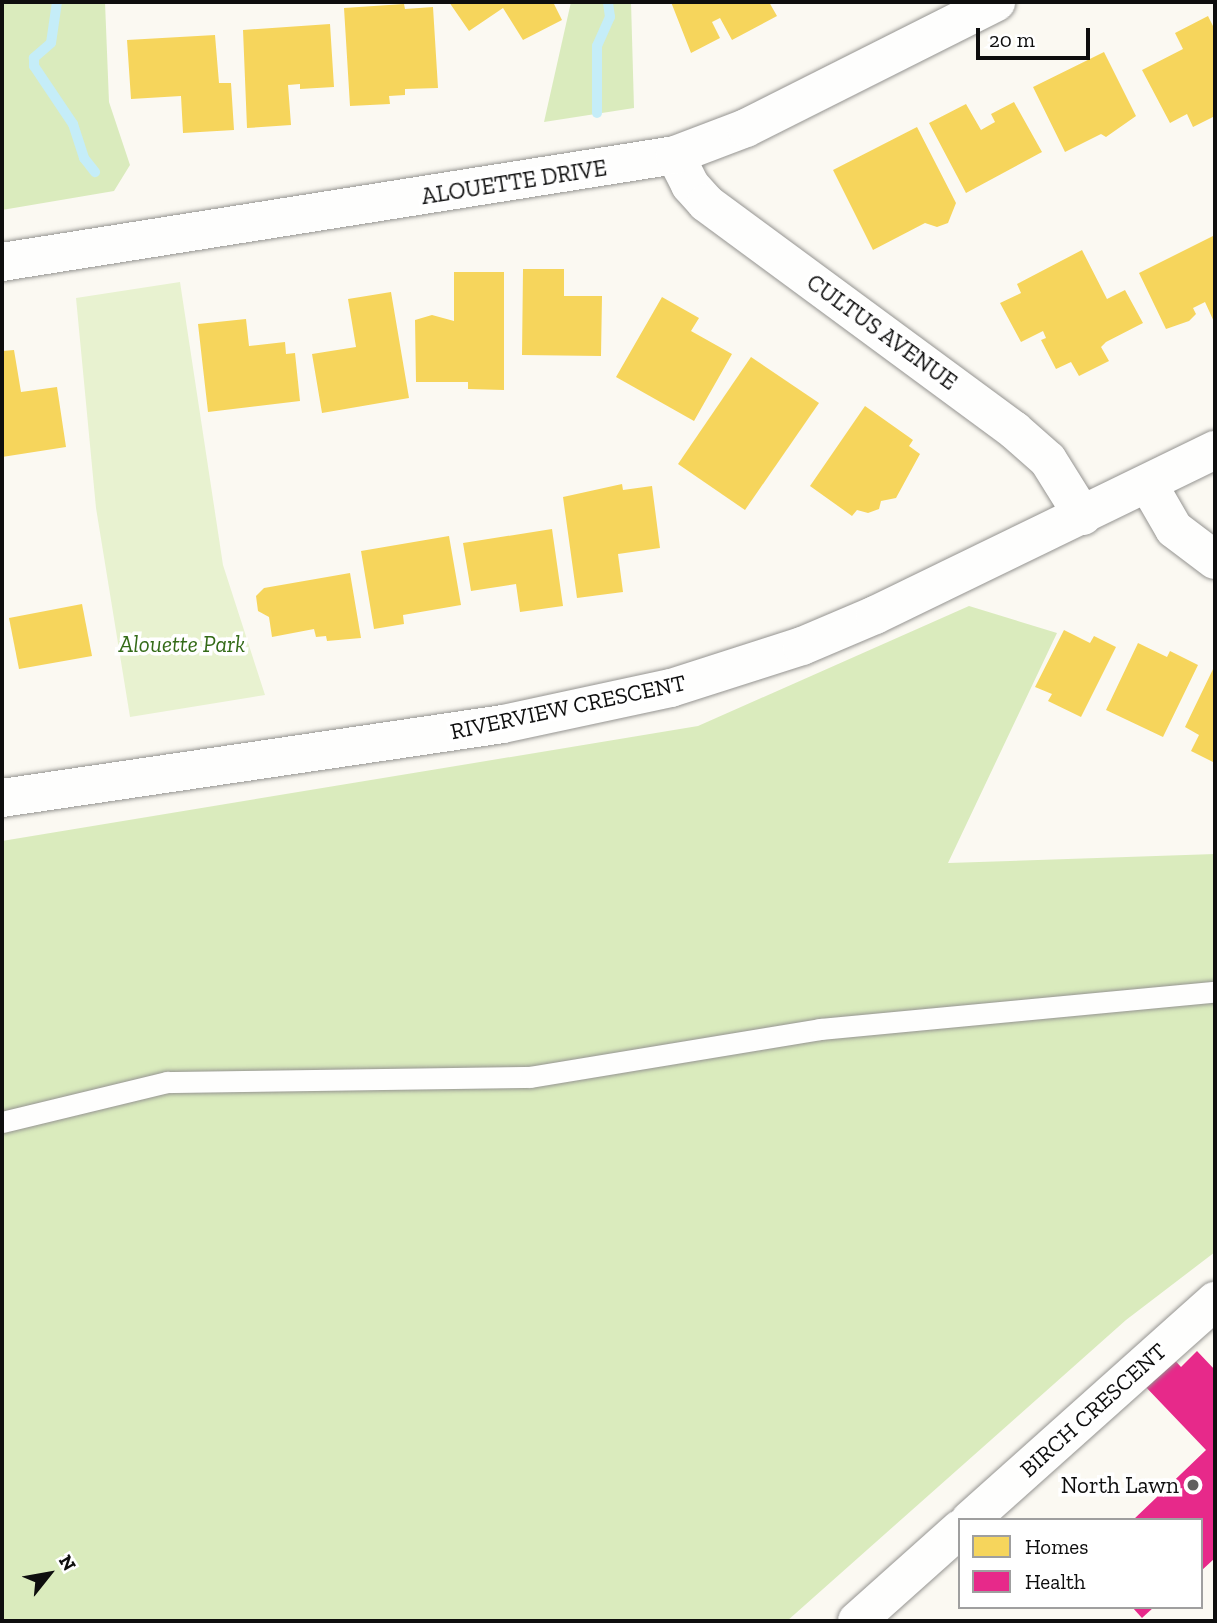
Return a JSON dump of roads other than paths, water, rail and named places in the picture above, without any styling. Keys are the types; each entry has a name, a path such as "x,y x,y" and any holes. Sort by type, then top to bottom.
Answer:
{"street":[{"name":"ALOUETTE DRIVE","path":"2,262 675,155 746,128 996,2"},
{"name":"CULTUS AVENUE","path":"675,155 690,185 706,203 1023,438 1048,460 1083,516"},
{"name":"RIVERVIEW CRESCENT","path":"2,798 503,724 671,688 802,646 1083,516 1215,450"},
{"path":"1148,484 1174,529 1215,560"},
{"name":"BIRCH CRESCENT","path":"972,1518 1215,1301"},
{"path":"857,1621 958,1531"}],"lane":[{"path":"2,1122 167,1082 530,1077 820,1029 1215,992"}],"waterway":[{"path":"57,2 51,43 34,58 34,66 73,124 84,158 95,172"},
{"path":"597,113 597,46 610,17 608,2"}],"place":[{"name":"North Lawn","path":"1193,1485"}],"park label":[{"name":"Alouette Park","path":"182,644"}]}
